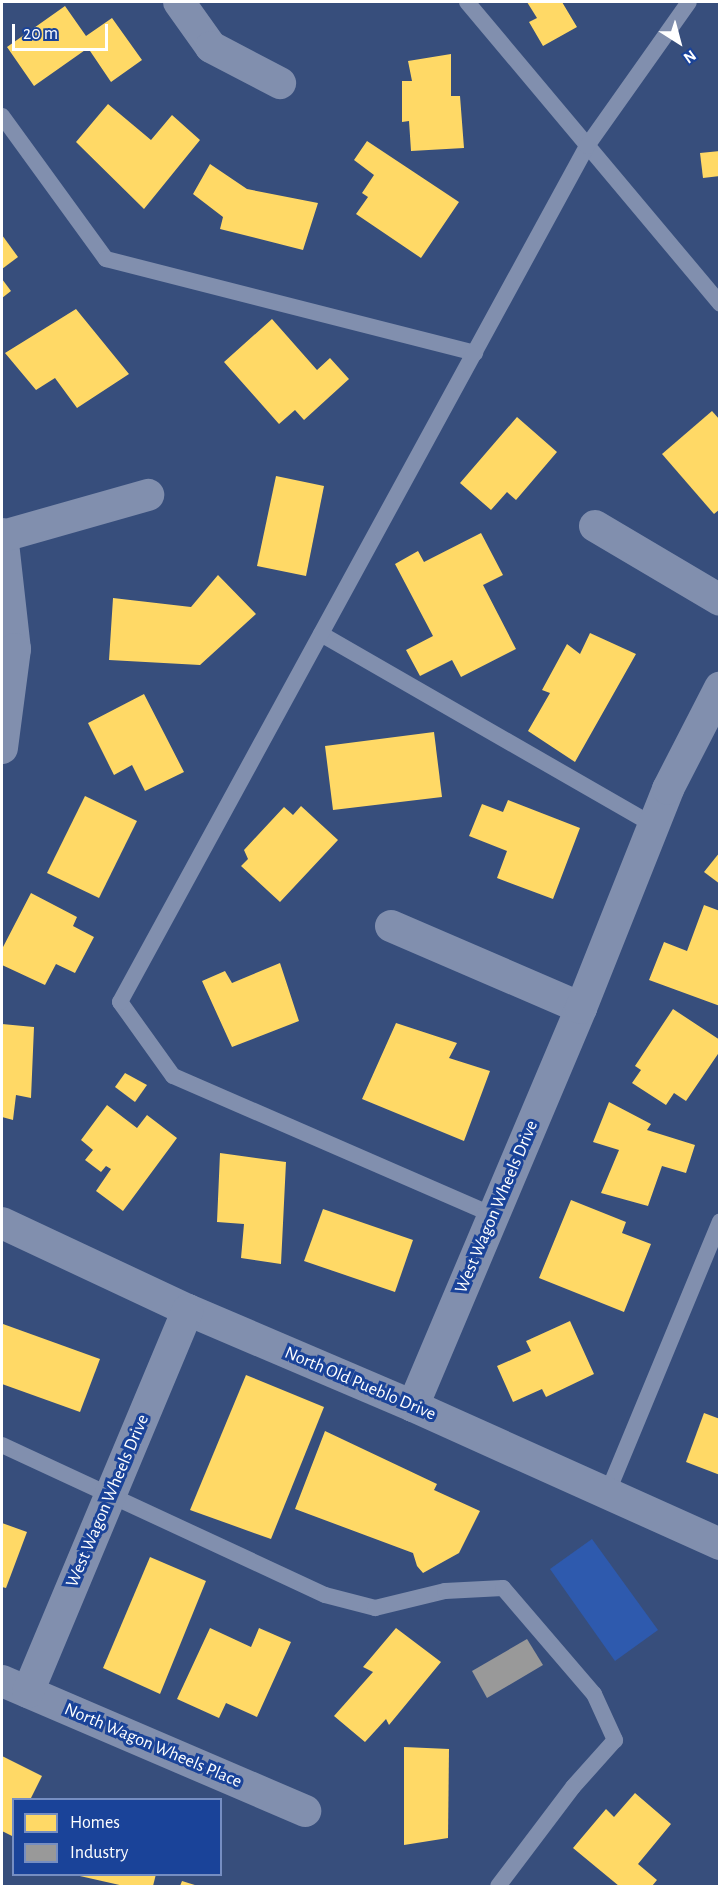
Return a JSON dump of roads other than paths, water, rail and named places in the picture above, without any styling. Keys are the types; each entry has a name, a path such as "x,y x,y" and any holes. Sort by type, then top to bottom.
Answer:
{"street":[{"path":"179,2 211,47 280,83"},
{"path":"2,748 15,649 2,535 148,495"},
{"path":"595,526 720,600"},
{"name":"West Wagon Wheels Drive","path":"413,1406 581,1008 668,789 720,688"},
{"path":"391,926 581,1008"},
{"name":"North Old Pueblo Drive","path":"2,1223 188,1310 413,1406 720,1544"},
{"name":"West Wagon Wheels Drive","path":"15,1687 110,1494 188,1310"},
{"name":"North Wagon Wheels Place","path":"15,1687 305,1811"}],"lane":[{"path":"467,2 720,304"},
{"path":"493,1215 173,1076 120,1002 588,146 689,2"},
{"path":"2,116 106,259 475,353"},
{"path":"321,634 653,825"},
{"path":"607,1494 720,1221"},
{"path":"2,1445 325,1595 375,1608 445,1591 503,1588 594,1694 615,1740 573,1787 498,1887"}]}
